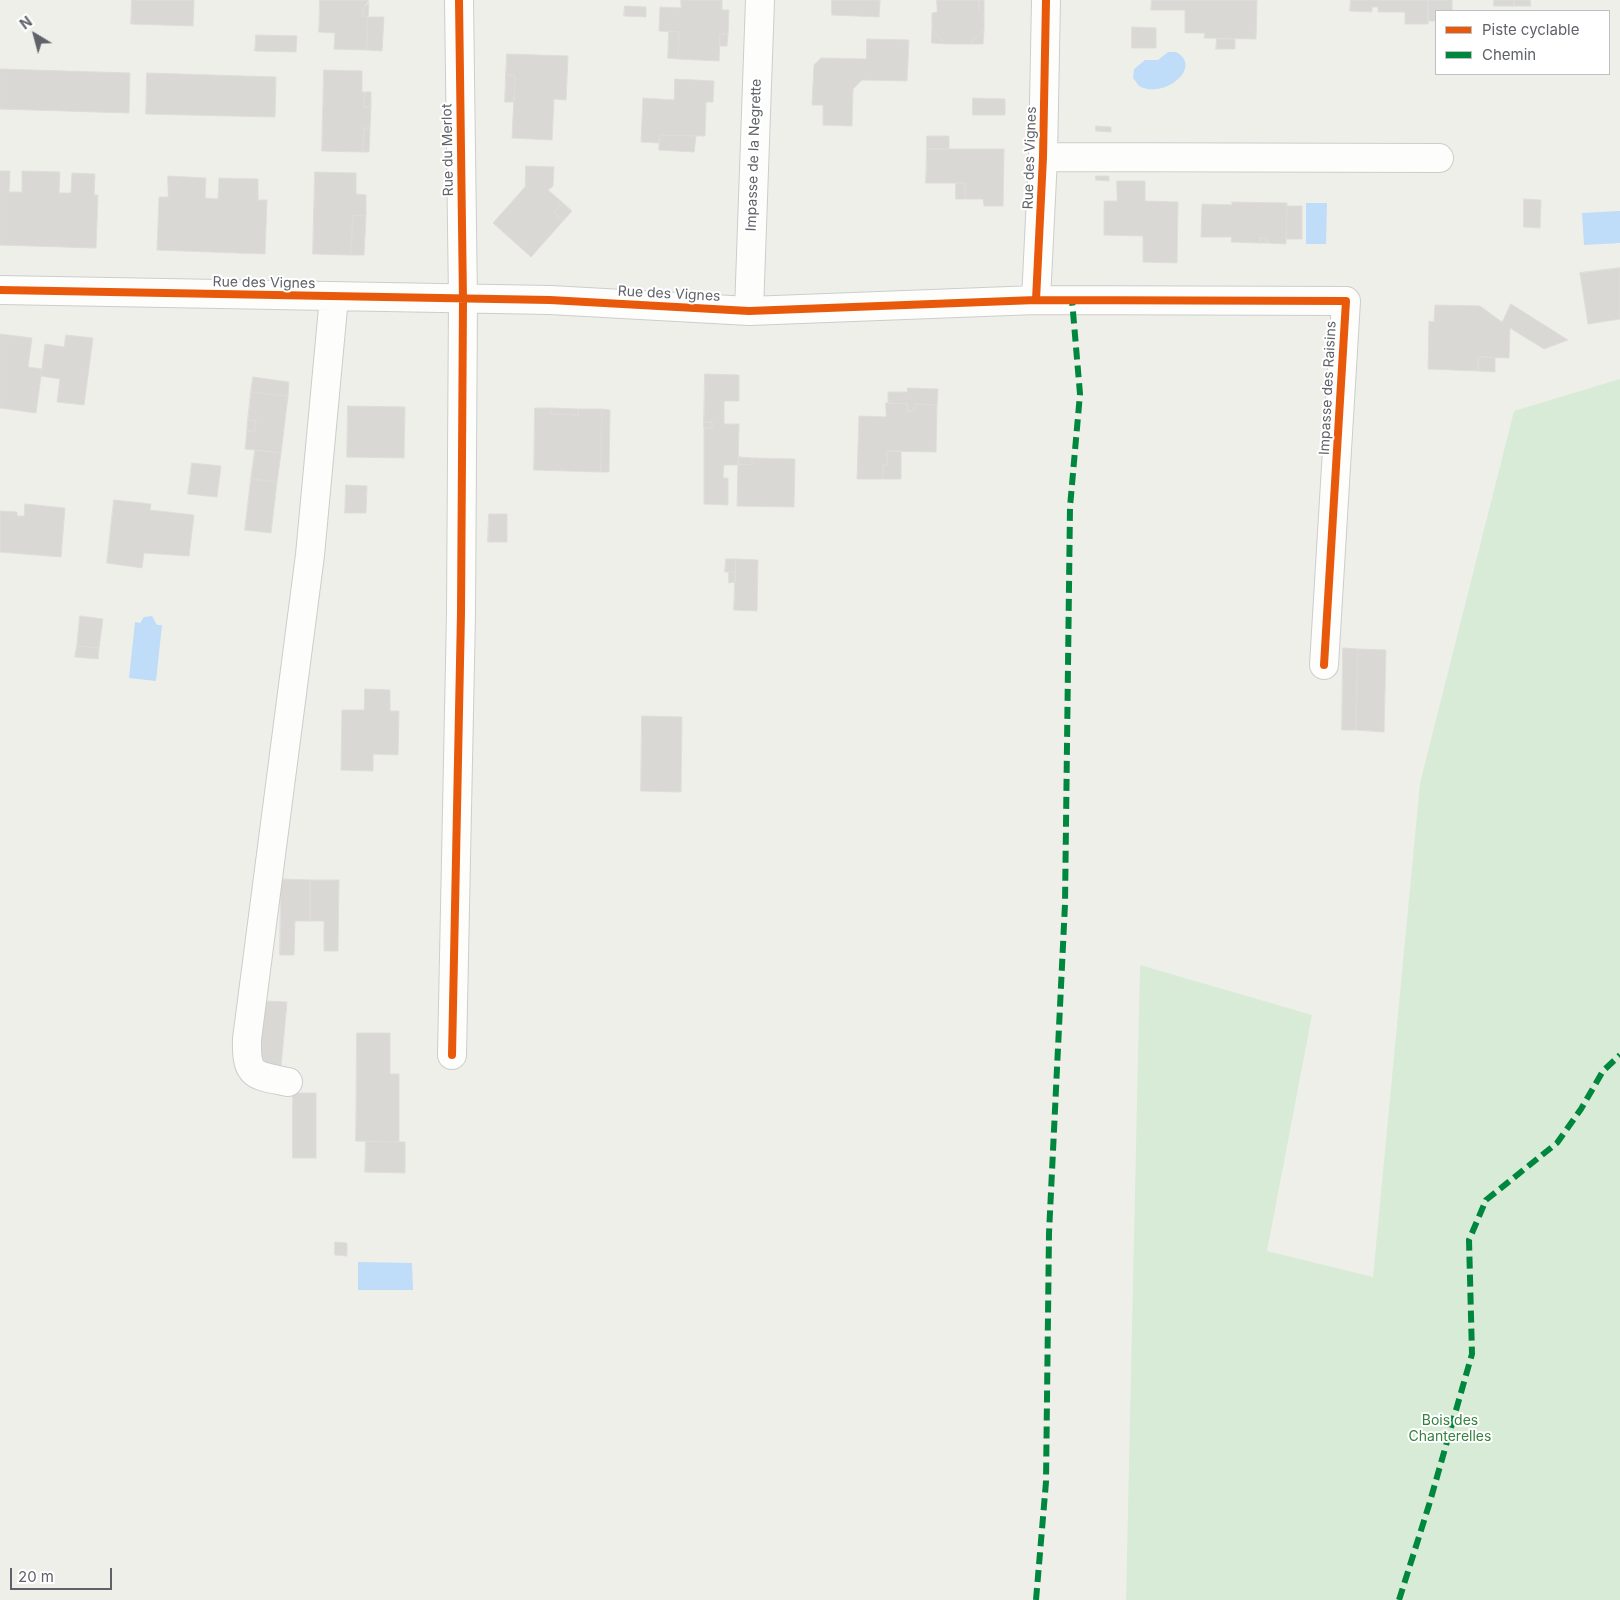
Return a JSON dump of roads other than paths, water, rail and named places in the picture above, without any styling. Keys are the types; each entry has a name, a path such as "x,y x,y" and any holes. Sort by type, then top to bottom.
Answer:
{"street":[{"name":"Rue du Merlot","path":"452,1055 461,613 463,300 459,0"},
{"name":"Impasse de la Negrette","path":"749,311 760,0"},
{"name":"Rue des Vignes","path":"0,290 463,300 550,300 749,311 1036,300 1043,157 1046,0"},
{"path":"1043,157 1439,158"},
{"path":"288,1082 261,1076 252,1071 246,1062 247,1039 310,555 334,297"},
{"name":"Impasse des Raisins","path":"1036,300 1346,301 1324,665"}],"water":[{"path":"1168,52 1176,52 1183,58 1186,66 1183,73 1177,80 1159,89 1139,86 1133,78 1134,69 1145,60 1158,60"},
{"path":"1306,203 1327,203 1326,244 1306,244"},
{"path":"1620,211 1620,243 1584,245 1582,213"},
{"path":"152,616 157,625 162,625 156,681 129,678 135,622 140,623 144,617"},
{"path":"358,1262 412,1263 413,1290 358,1290"}],"park label":[{"name":"Bois des Chanterelles","path":"1450,1429"}]}
